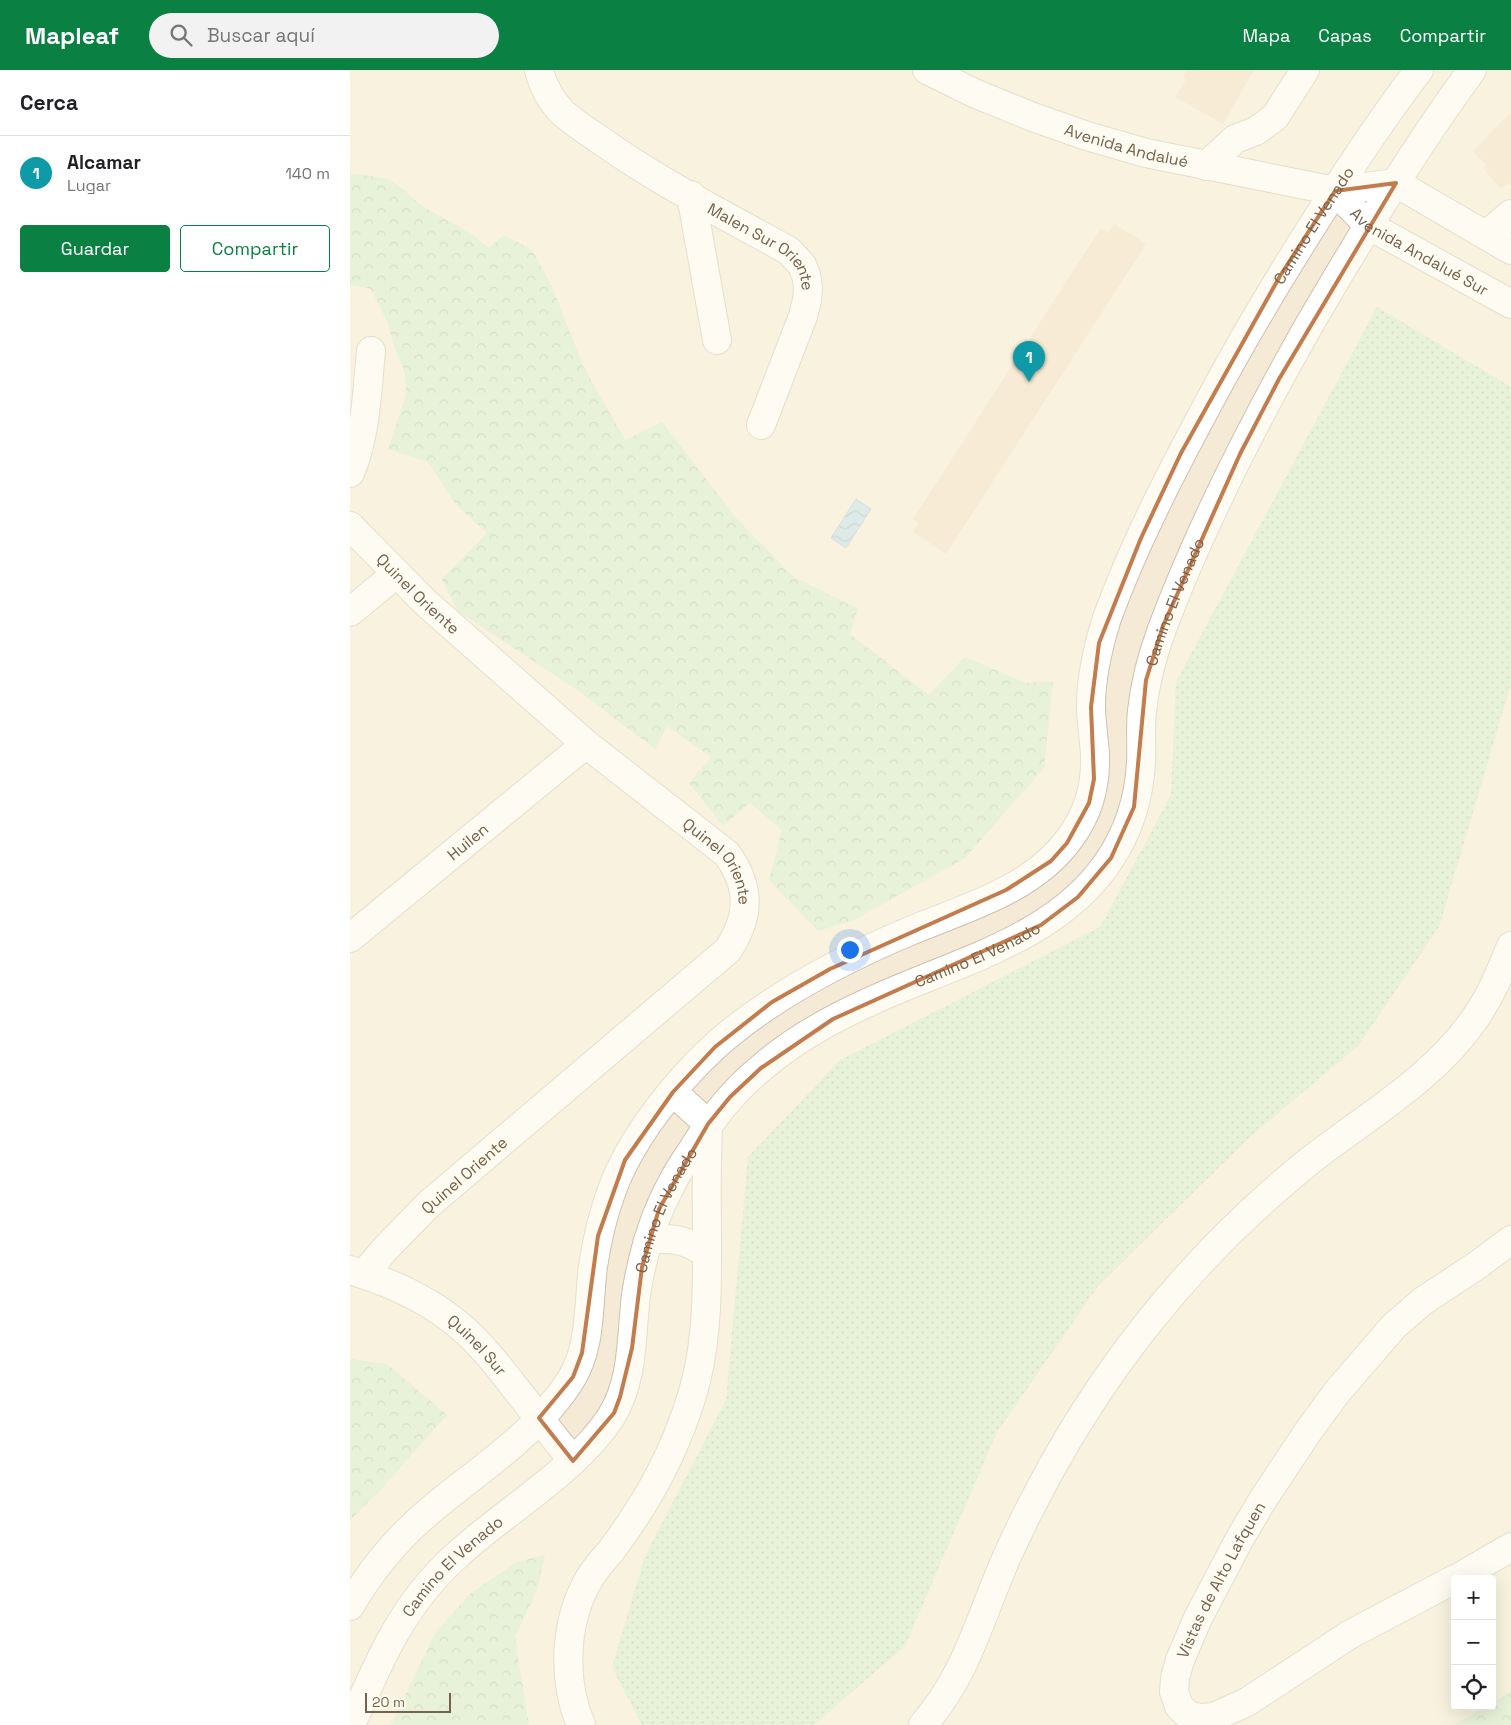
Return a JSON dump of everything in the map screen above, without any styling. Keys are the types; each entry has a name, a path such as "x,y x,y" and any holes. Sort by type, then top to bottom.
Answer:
{"street":[{"name":"Malen Sur Oriente","path":"539,70 545,88 553,102 563,112 635,164 789,251 796,257 806,274 808,287 803,316 761,425"},
{"name":"Avenida Andalué","path":"927,70 974,93 1022,113 1087,136 1146,153 1335,191 1396,183"},
{"path":"1206,166 1235,139 1256,131 1274,117 1305,70"},
{"name":"Camino El Venado","path":"350,1606 381,1560 404,1534 430,1510 503,1452 539,1418 573,1377 588,1330 592,1272 598,1236 614,1185 625,1160 640,1135 673,1092 715,1047 772,1002 822,973 869,949 979,904 1006,890 1050,861 1067,843 1080,824 1089,803 1094,779 1095,759 1091,707 1093,675 1099,643 1140,538 1229,364 1280,276 1381,121 1419,70"},
{"name":"Camino El Venado","path":"351,1725 382,1655 396,1629 412,1604 431,1581 456,1556 573,1461 591,1443 614,1412 628,1374 637,1293 648,1240 659,1209 671,1184 708,1124 730,1097 761,1068 798,1040 833,1019 869,1001 964,962 1041,926 1061,913 1095,881 1111,858 1124,834 1134,807 1139,784 1142,708 1146,680 1163,626 1200,540 1240,454 1279,379 1343,266 1417,148 1472,70"},
{"path":"1396,183 1511,250"},
{"name":"Avenida Andalué Sur","path":"1335,191 1368,225 1511,304"},
{"name":"Malen Sur Oriente","path":"691,195 717,340"},
{"path":"1486,235 1511,214"},
{"path":"350,473 359,445 371,351"},
{"name":"Quinel Oriente","path":"350,526 396,574 465,639 586,744 727,854 737,869 743,885 745,902 743,919 737,936 728,950 429,1204 386,1248 357,1272"},
{"path":"350,612 396,574"},
{"name":"Huilen","path":"350,938 586,744"},
{"path":"924,1725 949,1690 964,1664 1004,1562 1047,1474 1078,1421 1112,1370 1149,1321 1183,1282 1254,1210 1307,1164 1391,1101 1440,1060 1461,1038 1480,1010 1500,973 1511,946"},
{"path":"581,1725 570,1689 568,1661 570,1634 576,1608 589,1579 646,1500 678,1437 696,1379 702,1348 706,1316 708,1124 673,1092"},
{"path":"648,1240 663,1238 679,1240 694,1245 707,1254"},
{"name":"Vistas de Alto Lafquen","path":"1451,1581 1349,1635 1247,1702 1214,1717 1202,1718 1189,1716 1179,1706 1174,1692 1175,1678 1180,1660 1198,1618 1238,1540 1307,1434 1337,1392 1394,1326 1423,1302 1511,1240"},
{"name":"Quinel Sur","path":"357,1272 388,1282 411,1293 460,1326 483,1348 573,1461"},
{"name":"Vistas de Alto Lafquen","path":"1462,1575 1511,1547"}],"highlighted area":[{"path":"1396,183 1279,379 1240,454 1163,626 1146,680 1134,807 1111,858 1078,897 1041,925 833,1019 761,1068 730,1097 708,1124 659,1209 642,1267 632,1348 620,1397 614,1413 573,1461 539,1418 573,1377 582,1353 598,1236 625,1160 673,1092 715,1047 772,1002 830,969 1006,890 1051,861 1067,843 1089,803 1094,779 1091,707 1099,643 1141,538 1181,453 1280,276 1335,191"}],"shaded area":[{"path":"350,70 1511,70 1511,1692 1496,1701 1496,1575 1451,1575 1451,1710 1479,1710 1454,1725 529,1725 515,1637 537,1590 544,1556 435,1633 391,1725 350,1725"}],"green space":[{"path":"350,173 390,179 425,208 469,232 489,248 504,235 532,250 552,287 584,368 625,440 662,422 737,519 794,577 858,609 850,634 929,695 965,657 1026,683 1053,681 1044,768 965,858 854,920 818,931 769,880 782,830 750,803 723,826 689,783 711,757 667,726 655,749 577,690 457,610 442,579 487,533 457,506 428,462 388,449 406,395 405,373 393,343 388,323 371,289 350,285"},
{"path":"1377,307 1511,387 1511,684 1439,927 1358,1046 1252,1135 1098,1286 997,1432 905,1646 814,1725 642,1725 612,1667 645,1556 726,1400 748,1157 840,1060 1100,927 1171,795 1176,682"},
{"path":"350,1359 387,1364 447,1415 384,1486 350,1520"},
{"path":"545,1555 537,1590 515,1637 529,1725 391,1725 435,1633 470,1594 516,1562"},
{"path":"1511,1692 1511,1725 1454,1725 1479,1710 1496,1710 1496,1701"}],"water":[{"path":"856,499 871,509 846,548 831,538"}],"building":[{"path":"1187,70 1254,70 1223,124 1175,97 1186,80 1183,78"},
{"path":"1511,112 1511,185 1509,183 1500,188 1483,168 1486,165 1473,151"},
{"path":"1114,224 1146,244 946,554 913,532 919,523 913,519 1101,228 1108,233"}],"place":[{"name":"Alcamar","path":"1029,382"}]}
